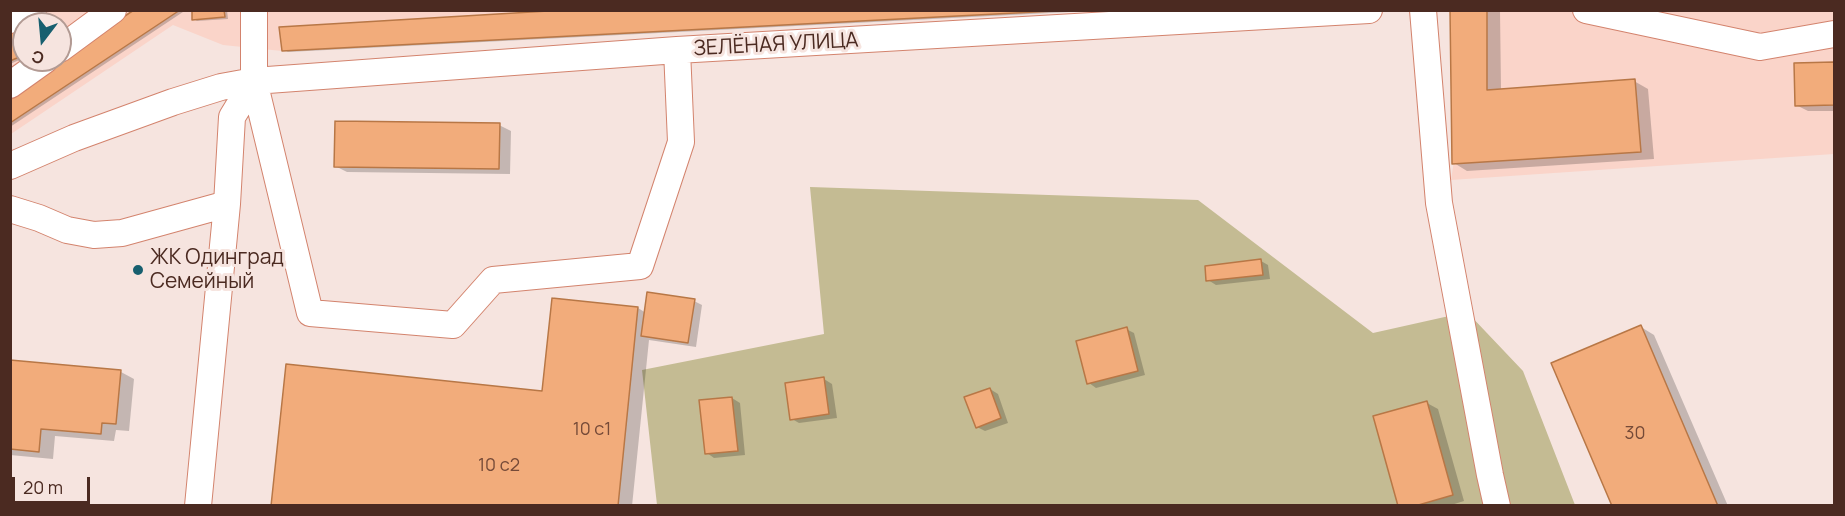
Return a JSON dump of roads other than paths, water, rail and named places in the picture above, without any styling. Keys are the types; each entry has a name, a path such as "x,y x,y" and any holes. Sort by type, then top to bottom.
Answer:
{"street":[{"path":"10,20 33,10"},
{"path":"72,40 113,10"},
{"path":"254,10 254,81 310,313 453,325 493,280 640,266 681,142 677,50"},
{"name":"ЗЕЛЁНАЯ УЛИЦА","path":"10,166 74,138 173,102 221,87 254,81 677,50 1369,10"},
{"path":"1423,10 1439,203 1497,506"},
{"path":"1586,10 1760,47 1834,34"},
{"path":"10,85 28,72"},
{"path":"198,506 227,204 232,117 254,81"},
{"path":"10,209 67,230 94,235 123,233 227,204"}],"place":[{"name":"ЖК Одинград Семейный","path":"138,270"}]}
